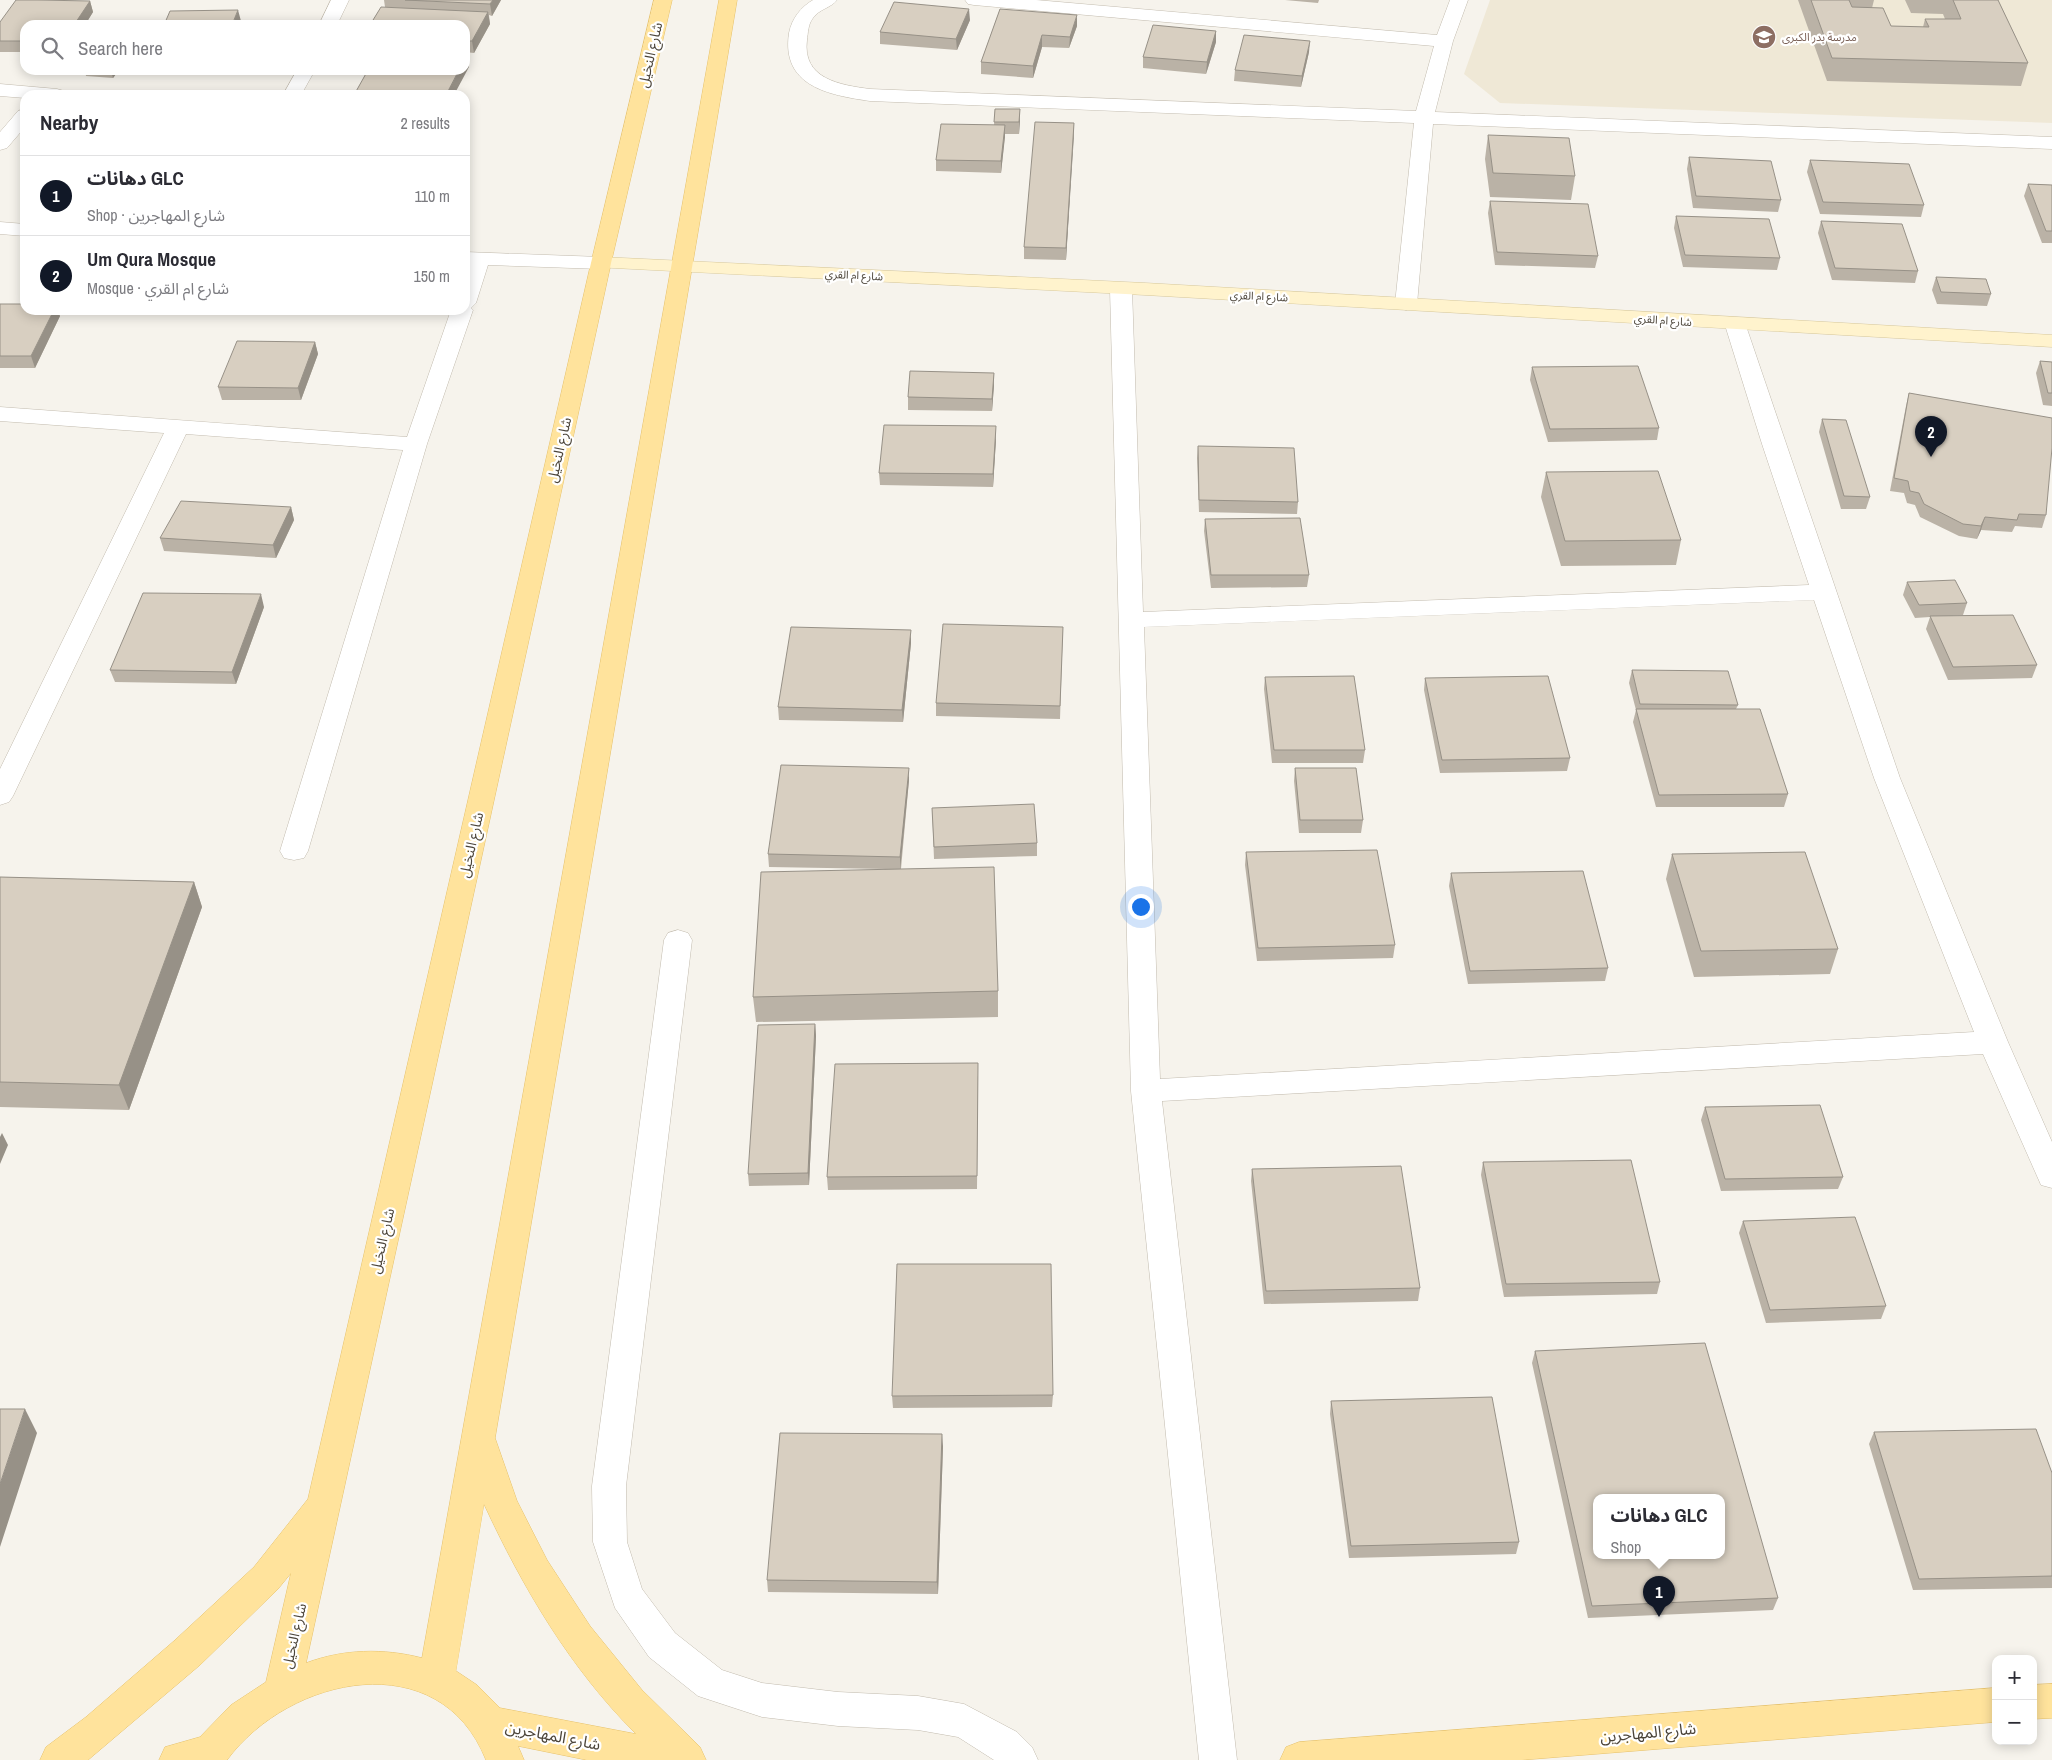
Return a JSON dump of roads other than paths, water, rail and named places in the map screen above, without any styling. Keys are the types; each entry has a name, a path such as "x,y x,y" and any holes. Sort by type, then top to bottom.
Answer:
{"main road":[{"name":"شارع النخيل","path":"282,1692 601,263 663,0"},
{"path":"436,1679 680,266 728,0"},
{"path":"478,1436 506,1512 535,1571 572,1629 629,1702 687,1760"},
{"path":"59,1760 99,1729 187,1653 266,1578 324,1503"},
{"path":"198,1757 244,1717 282,1692 334,1671 387,1668 436,1679 465,1698 488,1722 505,1760"},
{"path":"2037,1702 2052,1700"},
{"name":"شارع المهاجرين","path":"1299,1760 1992,1705"},
{"name":"شارع المهاجرين","path":"488,1722 677,1760"}],"street":[{"path":"330,20 340,0"},
{"path":"828,0 810,9 802,17 799,25 798,58 806,72 817,80 850,92 870,95 1424,119 2052,143"},
{"path":"974,0 1444,41"},
{"path":"1406,304 1424,119 1444,41 1459,0"},
{"path":"295,90 303,75"},
{"path":"0,90 20,92"},
{"path":"0,144 20,121"},
{"path":"0,228 20,230"},
{"path":"470,275 473,258"},
{"name":"شارع ام القري","path":"473,258 680,266 1121,289 1406,304 1736,325 2052,341"},
{"path":"1121,289 1146,1091 1218,1760"},
{"path":"294,851 416,444 460,315"},
{"path":"1736,325 1823,592 1887,778 1993,1042 2052,1176"},
{"path":"0,414 416,444"},
{"path":"0,796 178,427"},
{"path":"1131,620 1823,592"},
{"path":"678,940 609,1486 610,1542 627,1596 662,1645 710,1684 762,1700 838,1709 918,1713 964,1721 1004,1744 1019,1760"},
{"path":"1146,1091 1993,1042"}],"place":[{"name":"مدرسة بدر الكبرى","path":"1764,37"},
{"name":"Um Qura Mosque","path":"1931,457"},
{"name":"دهانات GLC","path":"1659,1617"}]}
